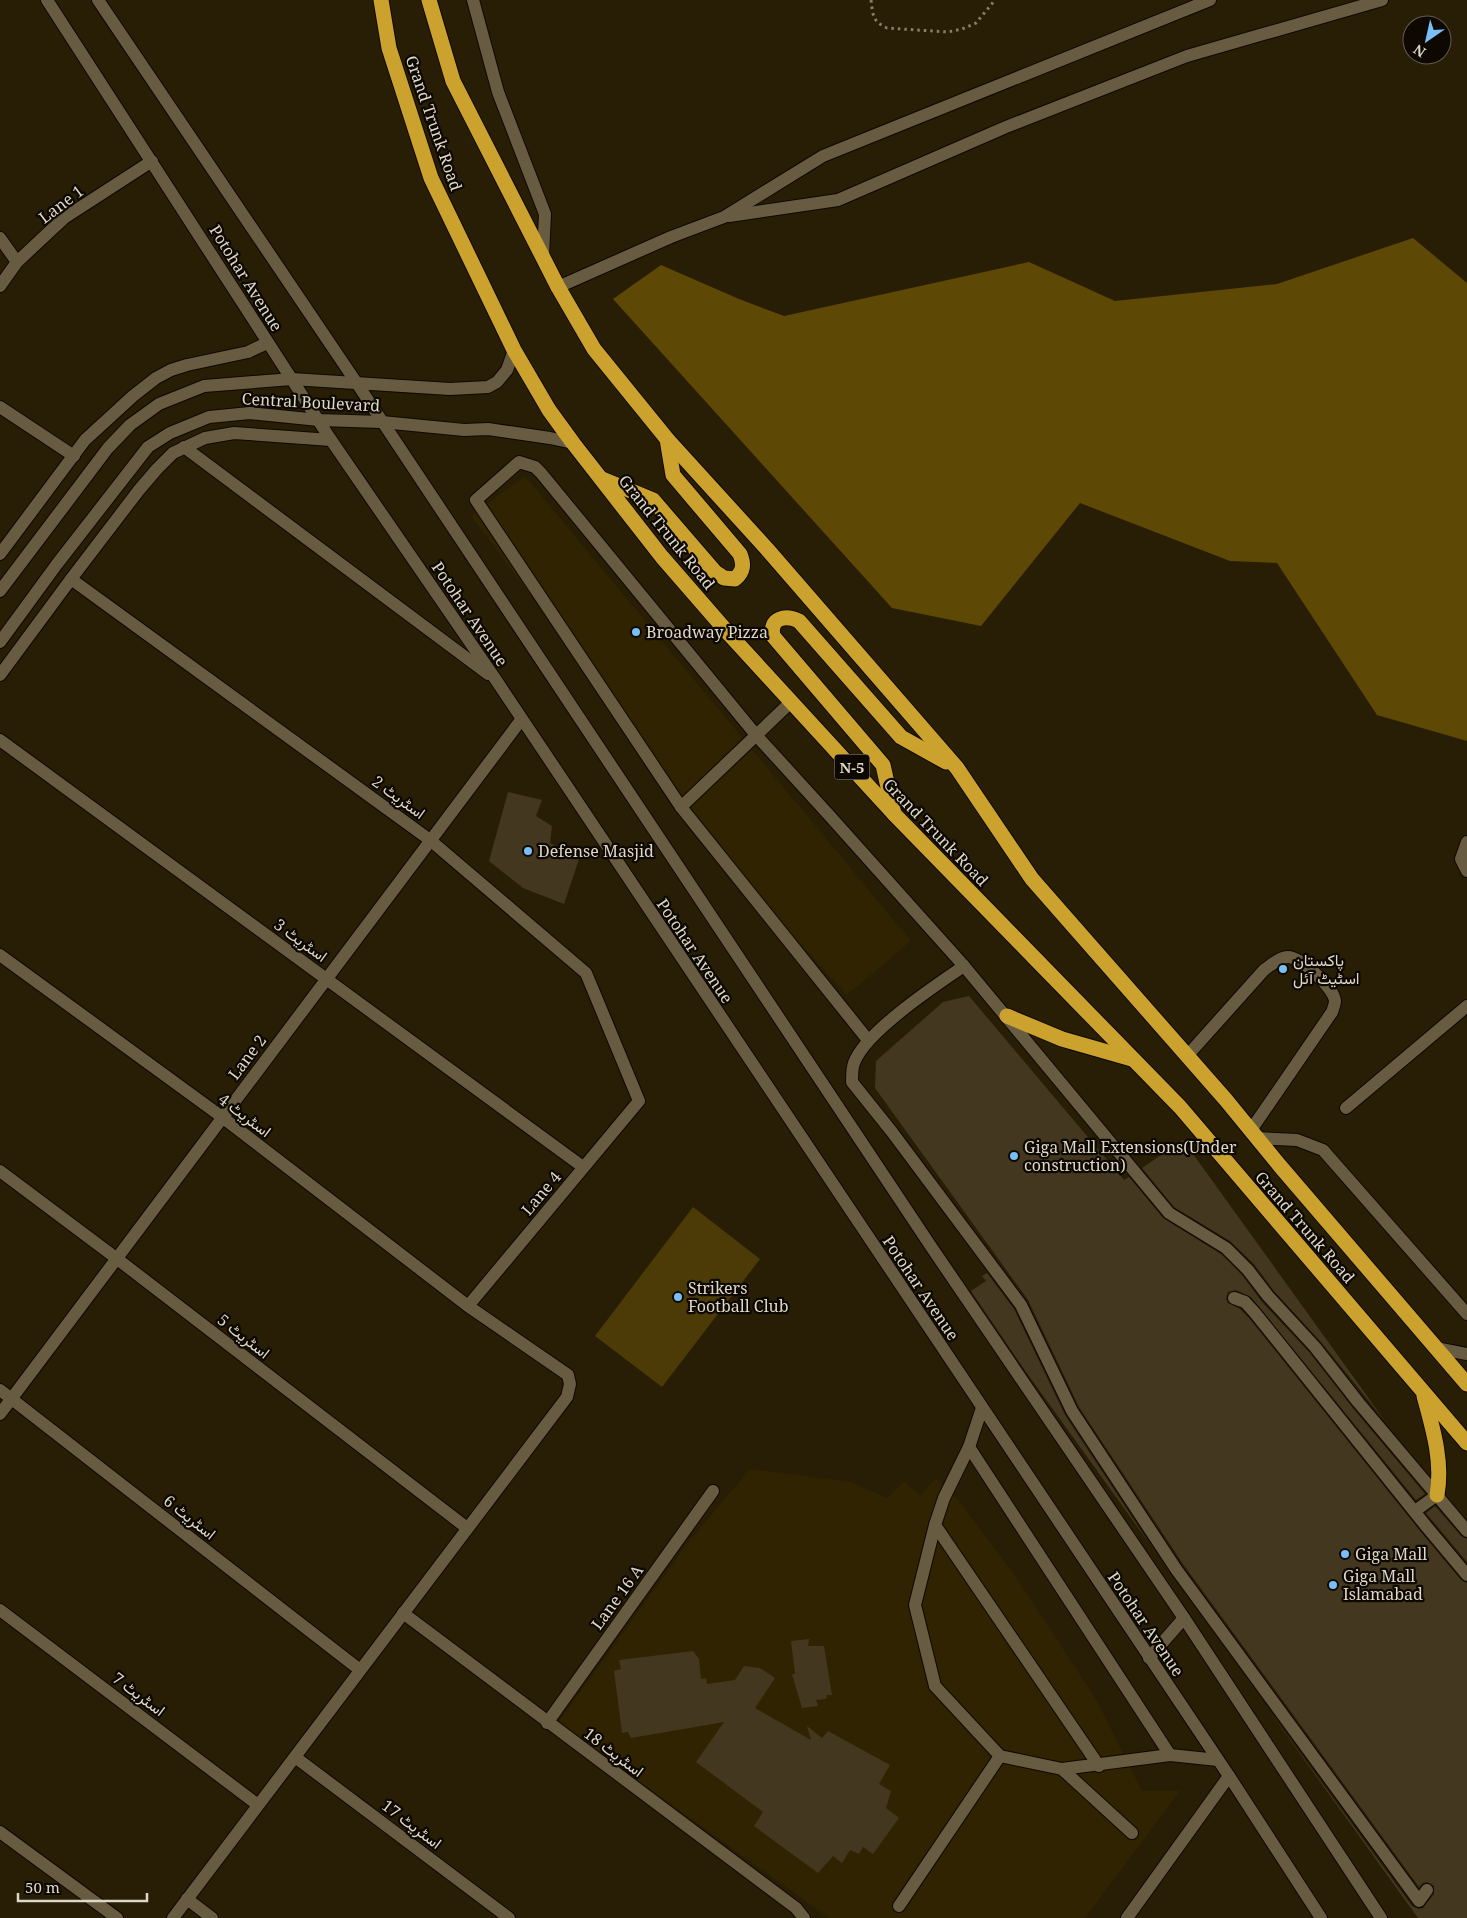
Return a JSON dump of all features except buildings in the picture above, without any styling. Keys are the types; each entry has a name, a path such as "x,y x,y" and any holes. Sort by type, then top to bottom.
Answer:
{"highway":[{"name":"Grand Trunk Road","path":"381,0 389,48 431,178 514,350 549,410 573,443 662,557 729,634 895,815 1180,1107 1467,1443"},
{"name":"Grand Trunk Road","path":"429,0 453,81 558,287 594,349 667,439 767,549 956,768 1032,879 1187,1056 1467,1384"},
{"path":"601,478 653,500 715,572 724,578 735,579 741,574 744,563 740,554 673,475 667,439"},
{"path":"895,815 883,765 772,636 771,629 774,622 782,617 799,621 901,737 956,768"},
{"path":"1006,1016 1062,1039 1133,1060"},
{"path":"1423,1391 1435,1435 1440,1482 1437,1495"}],"street":[{"name":"Potohar Avenue","path":"46,0 331,440 496,680 520,720 1229,1776 1321,1918"},
{"name":"Potohar Avenue","path":"98,0 358,385 926,1240 1184,1618 1381,1918"},
{"path":"108,0 110,19"},
{"path":"473,0 498,92 545,214 543,256"},
{"path":"558,287 724,217 823,156 1210,0"},
{"path":"724,217 838,200 1006,127 1187,56 1382,0"},
{"name":"Lane 1","path":"0,286 17,262 64,218 152,161"},
{"path":"0,238 17,262"},
{"path":"0,554 85,440 133,396 156,378 171,370 248,352 267,342"},
{"name":"Central Boulevard","path":"0,591 108,448 130,425 159,404 204,386 292,379 358,385 450,389 488,387 498,382 507,370 514,350"},
{"path":"0,407 9,411 74,456"},
{"name":"Central Boulevard","path":"0,642 63,556 148,447 170,433 209,417 250,413 319,420 382,422 464,430 488,429 573,443"},
{"path":"0,675 70,579 157,469 173,453 205,438 234,433 331,440"},
{"path":"184,447 496,680"},
{"path":"868,1040 681,807 476,500 519,462 535,467 541,473 756,735 964,966 1169,1213 1226,1248 1248,1270 1268,1296 1315,1347 1358,1402 1467,1530"},
{"name":"اسٹریٹ 2","path":"70,579 430,840 586,973 640,1101"},
{"path":"681,807 792,701"},
{"name":"Lane 2","path":"0,1414 520,720"},
{"name":"اسٹریٹ 3","path":"0,740 583,1167"},
{"path":"1467,842 1461,859 1467,871"},
{"name":"اسٹریٹ 4","path":"0,955 222,1117 468,1306 568,1375 570,1384 567,1397 173,1918"},
{"path":"1187,1056 1264,970 1275,962 1287,957 1295,959 1322,979 1335,1000 1332,1012 1254,1134 1298,1140 1323,1150 1467,1314"},
{"path":"964,966 920,996 868,1040 853,1063 852,1082 892,1132 1021,1305 1072,1411 1176,1569 1419,1901 1427,1890"},
{"path":"1346,1108 1467,1006"},
{"name":"Lane 4","path":"468,1306 640,1101"},
{"name":"اسٹریٹ 5","path":"0,1171 467,1528"},
{"path":"1234,1298 1245,1302 1255,1312 1467,1575"},
{"path":"1436,1348 1467,1354"},
{"name":"اسٹریٹ 6","path":"0,1390 360,1670"},
{"path":"982,1408 968,1447 944,1498 935,1525 915,1605 936,1686 1000,1756 1062,1769 1099,1766 1170,1755 1218,1760"},
{"path":"968,1447 1170,1755"},
{"name":"Lane 16 A","path":"547,1722 713,1491"},
{"path":"1415,1512 1437,1495"},
{"path":"935,1525 1099,1766"},
{"name":"اسٹریٹ 7","path":"0,1610 258,1805"},
{"name":"اسٹریٹ 18","path":"403,1613 796,1908 804,1918"},
{"path":"1150,1658 1184,1618"},
{"path":"899,1906 1000,1756"},
{"name":"اسٹریٹ 17","path":"295,1757 509,1918"},
{"path":"1062,1769 1132,1833"},
{"path":"1126,1918 1229,1776"},
{"path":"0,1832 117,1918"},
{"path":"188,1899 212,1918"}],"path":[{"path":"871,0 874,19 878,24 887,28 948,32 976,23 995,0"}],"shaded area":[{"path":"1413,238 1467,283 1467,741 1377,715 1277,563 1230,561 1080,503 981,626 892,608 613,299 661,265 739,299 784,316 1029,262 1115,301 1277,284"},
{"path":"525,476 911,941 847,995 757,896 471,516"},
{"name":"Strikers Football Club","path":"693,1207 760,1259 662,1387 595,1336"},
{"path":"750,1469 851,1482 887,1498 904,1482 921,1495 936,1478 959,1501 1014,1574 1096,1699 1142,1791 1180,1791 1085,1918 829,1918 558,1723 690,1540"}],"place":[{"name":"Broadway Pizza","path":"636,632"},
{"name":"Defense Masjid","path":"528,851"},
{"name":"پاکستان اسٹیٹ آئل","path":"1283,969"},
{"name":"Giga Mall Extensions(Under construction)","path":"1014,1156"},
{"name":"Strikers Football Club","path":"678,1297"},
{"name":"Giga Mall","path":"1345,1554"},
{"name":"Giga Mall Islamabad","path":"1333,1585"}]}
